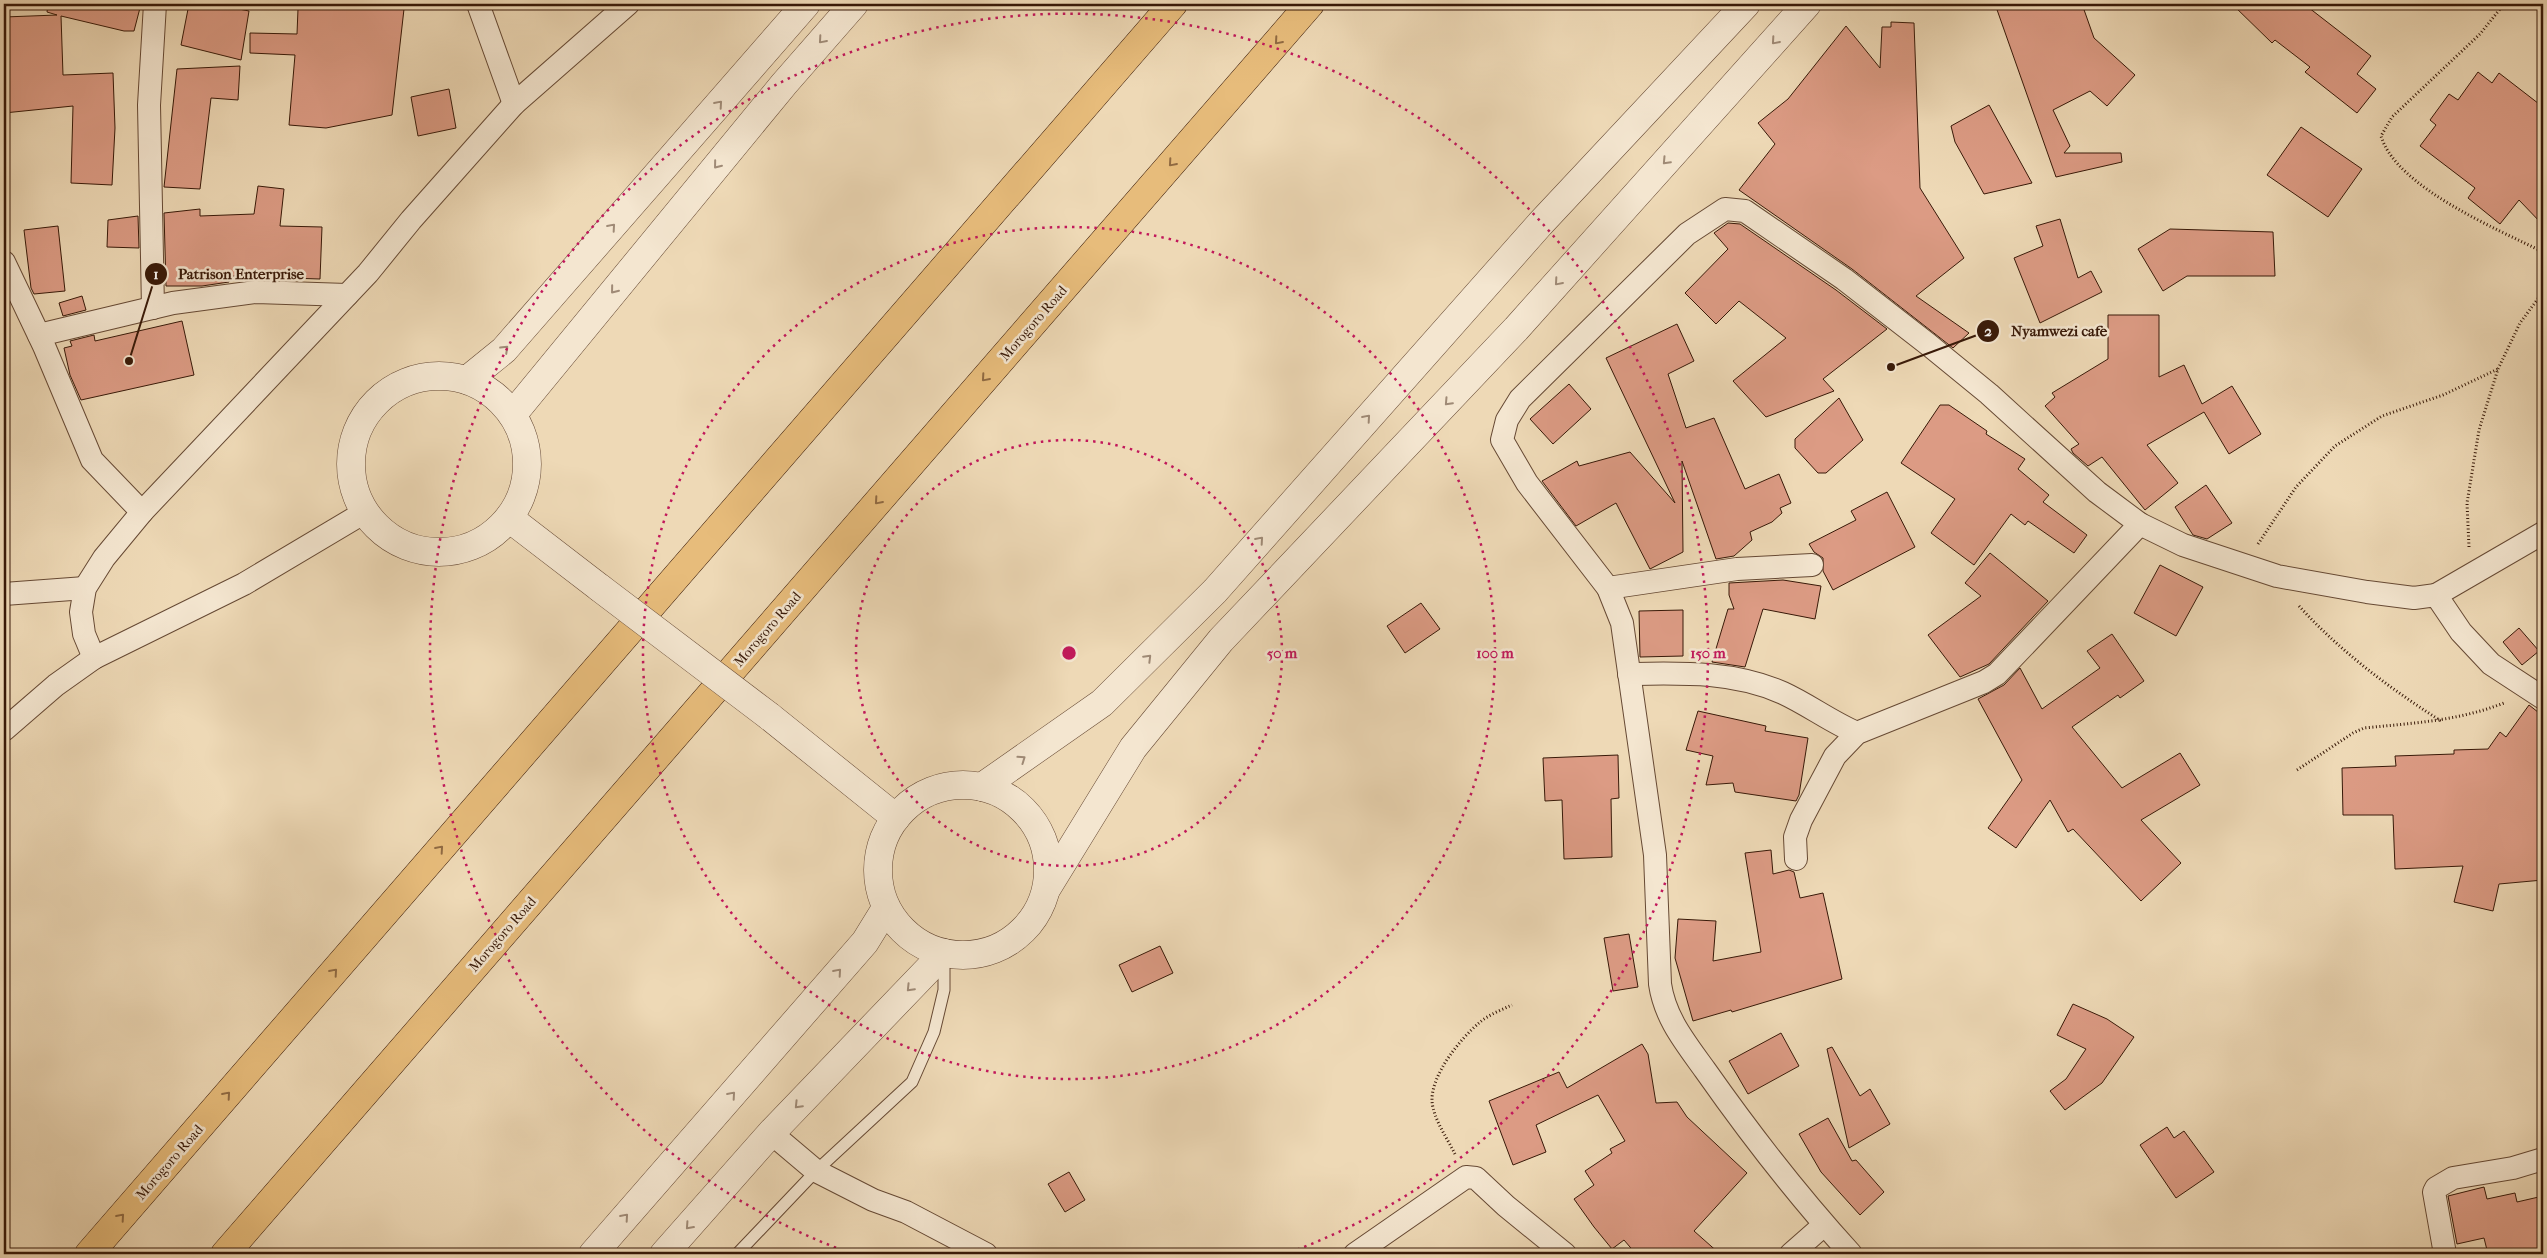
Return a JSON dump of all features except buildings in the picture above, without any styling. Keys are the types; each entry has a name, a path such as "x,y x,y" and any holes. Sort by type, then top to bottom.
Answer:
{"highway":[{"name":"Morogoro Road","path":"89,1254 1173,4"},
{"name":"Morogoro Road","path":"226,1254 1310,4"}],"street":[{"path":"153,308 149,105 155,4"},
{"path":"478,4 514,104"},
{"path":"94,658 84,634 81,612 85,588 104,558 142,512 347,295 514,104 628,4"},
{"path":"467,380 504,350 806,4"},
{"path":"513,414 784,84 854,4"},
{"path":"982,787 1102,703 1215,591 1533,231 1746,4"},
{"path":"1047,888 1046,851 1040,833 1030,816 1008,798 982,787 963,785 944,787 926,794 909,804 896,818 886,834 879,852 880,890 886,908 896,924 910,937 926,947 944,953 963,955 982,953 1000,946 1017,936 1030,923 1040,906 1047,888 1133,748 1221,640 1516,329 1807,4"},
{"path":"1851,1254 1824,1225 1722,1096 1686,1045 1663,1003 1660,984 1654,854 1622,623 1608,588 1527,483 1502,440 1507,420 1520,399 1687,234 1725,209 1745,211 1844,279 1989,394 2097,492 2140,524 2183,545 2268,573 2377,594 2414,598 2436,595 2543,533"},
{"path":"4,262 39,334 92,460 142,512"},
{"path":"39,334 173,302 256,292 347,295"},
{"path":"428,376 448,376 467,380 485,388 513,414 527,448 528,466 525,485 519,502 509,518 494,533 476,544 456,550 435,552 415,549 395,541 378,528 365,512 356,495 352,475 351,456 355,436 363,418 376,403 391,390 408,381 428,376"},
{"path":"4,730 56,685 94,658 244,584 365,512"},
{"path":"509,518 769,716 896,818"},
{"path":"1796,859 1795,837 1801,820 1835,756 1857,733 1984,682 1997,674 2140,524"},
{"path":"1608,588 1737,569 1812,565"},
{"path":"4,594 85,588"},
{"path":"2436,595 2461,632 2491,664 2539,694"},
{"path":"1629,674 1697,672 1753,682 1784,693 1836,724 1857,733"},
{"path":"593,1254 865,942 886,908"},
{"path":"664,1254 772,1133 944,953"},
{"path":"772,1133 816,1171 873,1200 906,1212 982,1253"},
{"path":"2445,1254 2434,1192 2436,1188 2453,1178 2513,1168 2543,1159"},
{"path":"1355,1254 1466,1177 1476,1178 1506,1206 1565,1254"},
{"path":"1791,1254 1824,1225"}],"lane":[{"path":"737,1254 816,1171 912,1082 934,1032 944,990 944,953"}],"path":[{"path":"2504,4 2480,34 2392,117 2381,136 2391,159 2417,181 2469,215 2543,252"},
{"path":"2470,550 2467,503 2479,430 2498,369 2520,323 2543,292"},
{"path":"2244,565 2296,488 2335,446 2382,416 2443,395 2498,369"},
{"path":"2268,573 2320,630 2399,694 2442,721"},
{"path":"2297,770 2352,733 2364,728 2442,721 2479,713 2539,694"},
{"path":"1466,1177 1434,1109 1433,1092 1440,1073 1451,1054 1478,1023 1512,1005"}],"place":[{"name":"Patrison Enterprise","path":"129,361"},
{"name":"Nyamwezi cafe","path":"1891,367"}]}
